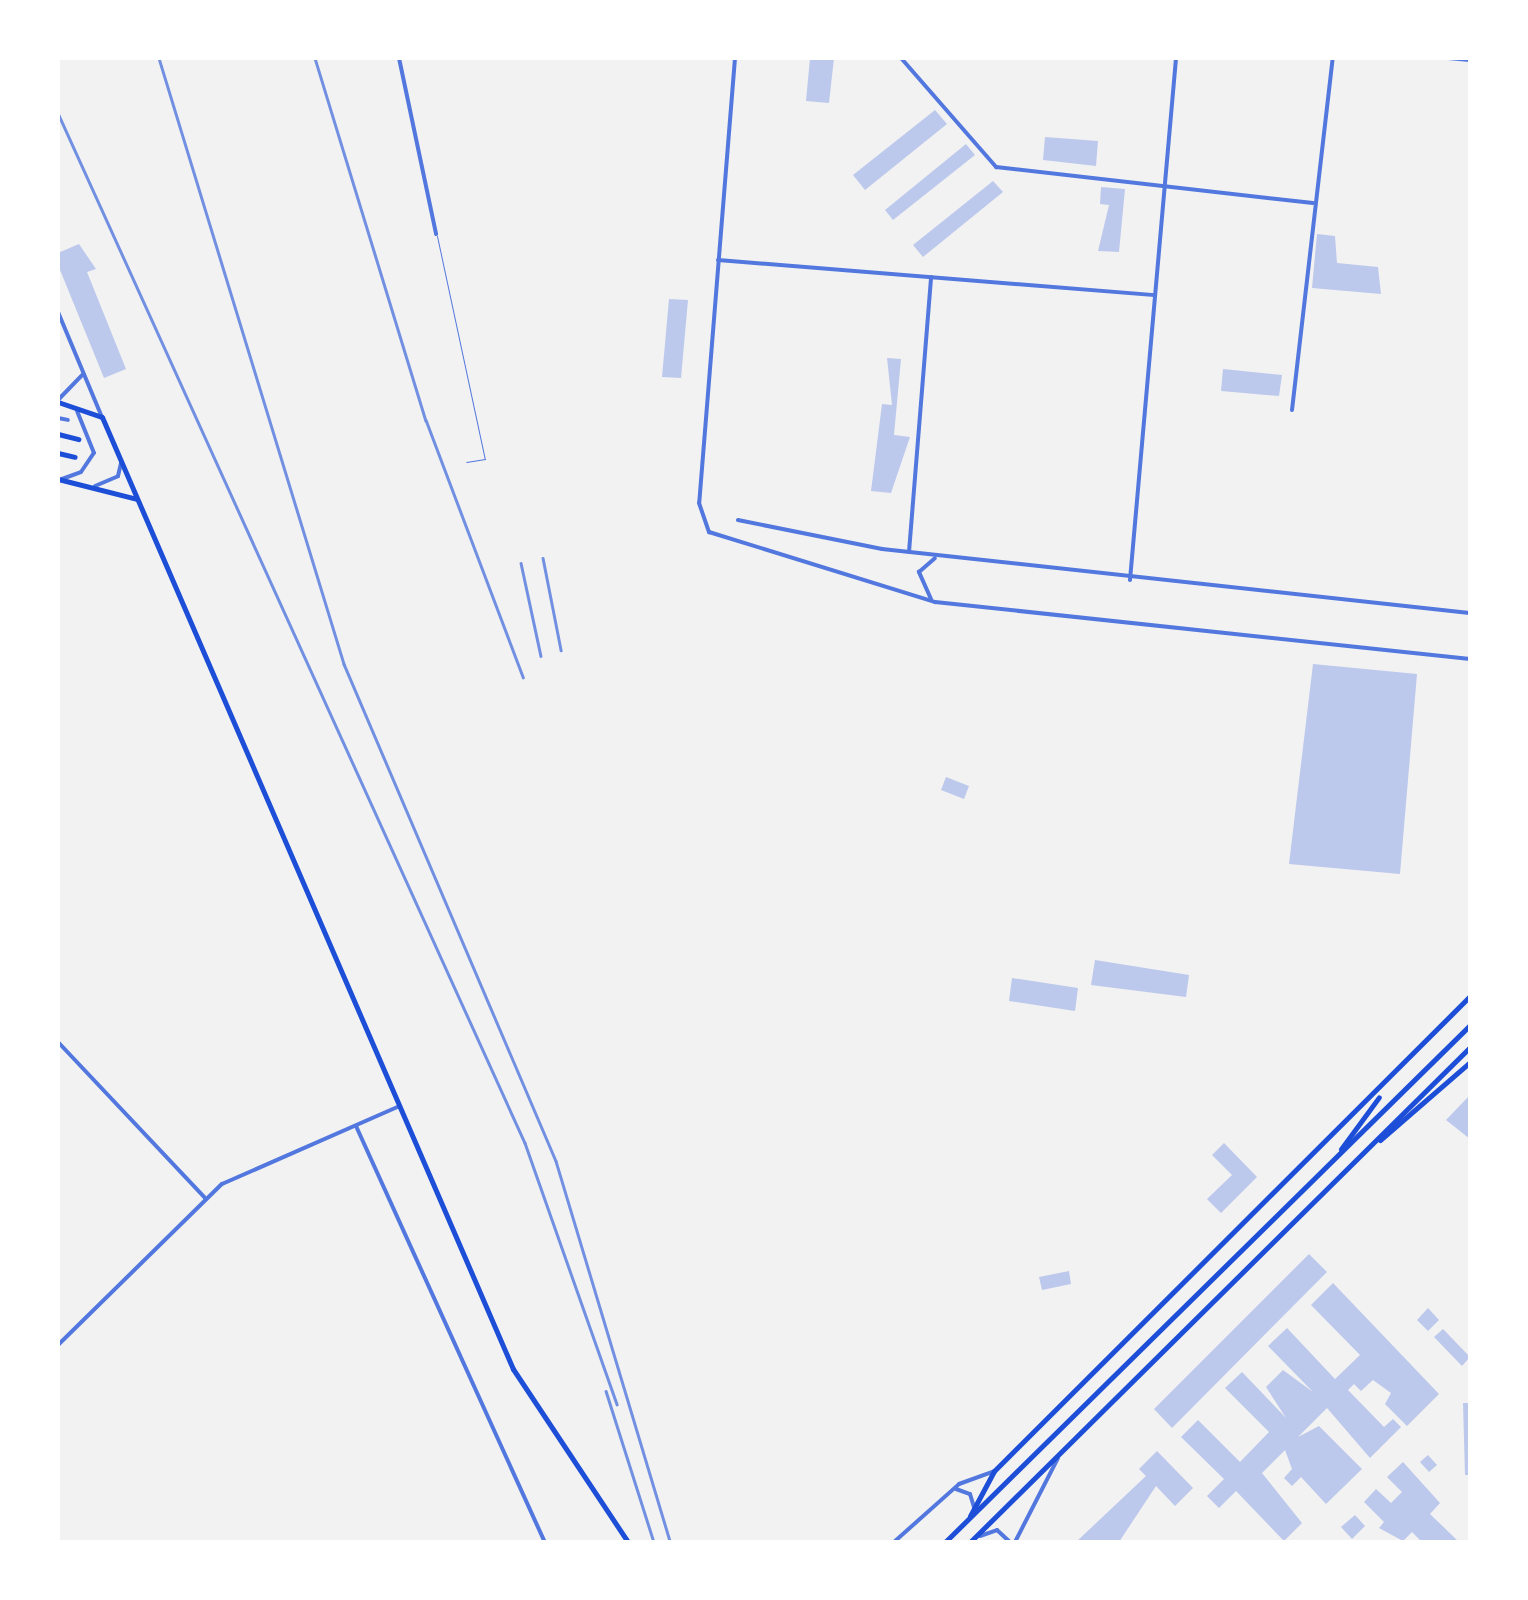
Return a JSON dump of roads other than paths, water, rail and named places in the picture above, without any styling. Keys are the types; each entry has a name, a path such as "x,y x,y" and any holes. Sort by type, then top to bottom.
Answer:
{"main road":[{"path":"58,401 102,416 512,1369 628,1542"},
{"path":"58,434 78,439"},
{"path":"58,452 75,457"},
{"path":"58,479 137,499"},
{"path":"969,1519 994,1471 1389,1082 1470,996"},
{"path":"945,1542 1470,1025"},
{"path":"973,1540 1470,1046"},
{"path":"1377,1142 1470,1062"},
{"path":"1339,1152 1389,1082"}],"street":[{"path":"399,58 436,234"},
{"path":"735,58 699,503 722,542 935,602 1470,659"},
{"path":"900,58 996,167 1313,204"},
{"path":"1130,580 1176,58"},
{"path":"1292,410 1332,58"},
{"path":"1448,58 1470,60"},
{"path":"718,260 1155,295"},
{"path":"910,552 930,277"},
{"path":"58,312 102,416"},
{"path":"58,479 87,467 94,444 82,416 58,401 74,392 82,370"},
{"path":"58,418 68,420"},
{"path":"90,486 118,476 120,458"},
{"path":"738,520 795,534 944,557 1470,614"},
{"path":"935,602 918,572 944,557"},
{"path":"58,1042 206,1198"},
{"path":"58,1345 206,1198 236,1176 400,1106"},
{"path":"356,1126 546,1542"},
{"path":"973,1540 997,1530 1012,1542 1064,1450"},
{"path":"894,1542 947,1493 994,1471"},
{"path":"947,1493 964,1489 974,1508"}],"lane":[{"path":"436,234 485,459 466,462"}],"railway":[{"path":"159,58 344,664 556,1161 670,1542"},
{"path":"315,58 426,420 523,677"},
{"path":"58,113 525,1143 617,1404"},
{"path":"543,558 561,650"},
{"path":"521,563 541,656"},
{"path":"606,1391 654,1542"}]}
